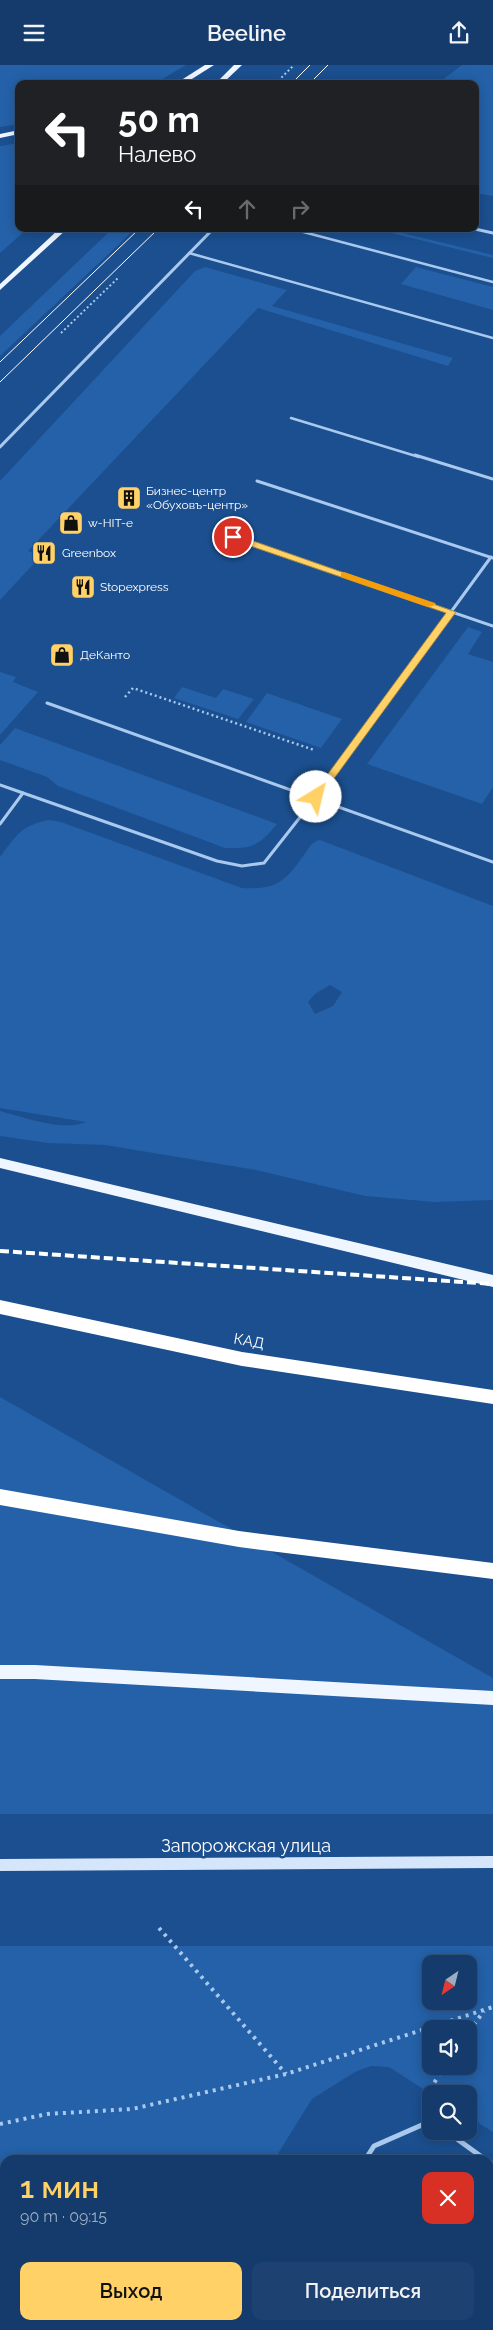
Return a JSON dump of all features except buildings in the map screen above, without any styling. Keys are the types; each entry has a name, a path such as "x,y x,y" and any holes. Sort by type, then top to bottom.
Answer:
{"highway":[{"name":"КАД","path":"0,1307 242,1359 493,1397"},
{"path":"0,1497 239,1539 493,1571"}],"main road":[{"path":"185,80 210,65"},
{"path":"222,80 238,65"},
{"path":"0,136 15,134"},
{"path":"0,288 60,232"},
{"path":"0,1163 493,1281"},
{"path":"0,1672 35,1672 493,1698"}],"street":[{"path":"479,230 493,233"},
{"path":"0,447 210,232"},
{"name":"Запорожская улица","path":"0,1865 493,1862"}],"lane":[{"path":"303,232 493,282"},
{"path":"190,253 493,338"},
{"path":"290,418 493,479"},
{"path":"0,785 216,861 242,866 264,863 316,797 492,557 257,481"},
{"path":"215,531 493,626"},
{"path":"48,703 316,797 493,862"},
{"path":"0,824 23,793"},
{"path":"369,2155 374,2146 422,2125"},
{"path":"459,2140 480,2155"}],"path":[{"path":"279,80 294,65"},
{"path":"62,333 119,277"},
{"path":"120,702 133,688 324,753"},
{"path":"159,1928 286,2074"},
{"path":"0,2124 47,2114 132,2109 286,2074 493,2007"},
{"path":"477,2020 484,2011"}],"shaded area":[{"path":"0,65 186,65 161,80 15,80 15,125 0,127"},
{"path":"462,65 493,65 493,196 479,194 479,80 442,80"},
{"path":"15,144 15,232 24,232 0,253 0,146"},
{"path":"109,232 132,232 0,356 0,336"},
{"path":"387,232 398,232 493,255 493,258"},
{"path":"205,267 287,290 272,306 453,358 448,366 258,308 28,551 41,556 0,600 0,481 195,271"},
{"path":"416,267 493,287 493,310 401,284"},
{"path":"468,627 482,632 468,654 493,662 493,787 482,804 367,764"},
{"path":"0,672 16,677 13,682 38,692 0,735"},
{"path":"182,687 216,698 223,689 254,699 238,719 174,698"},
{"path":"267,693 342,719 321,748 246,722"},
{"path":"15,728 277,824 266,837 255,844 242,848 225,848 58,786 47,777 0,760 0,745"},
{"path":"49,820 61,822 242,888 265,887 280,881 293,870 312,845 320,840 493,906 493,1200 435,1202 365,1196 256,1170 105,1145 48,1143 0,1136 0,1111 55,1124 77,1125 86,1122 0,1108 0,857 10,843 25,828","holes":["330,985 342,992 333,1006 315,1014 308,1002 315,994"]},
{"path":"0,1397 493,1678 493,1814 0,1814"},
{"path":"0,1946 493,1946 493,2132 477,2122 477,2085 422,2085 422,2088 389,2067 371,2066 355,2072 312,2099 277,2155 0,2155"}],"tram line":[{"path":"295,80 310,65"},
{"path":"313,80 328,65"},
{"path":"0,362 136,232"},
{"path":"0,382 155,232"}],"railway":[{"path":"0,1251 493,1284"}],"slow traffic":[{"path":"344,575 431,605"}],"place":[{"name":"Бизнес-центр «Обуховъ-центр»","path":"129,498"},
{"name":"w-HIT-e","path":"71,523"},
{"name":"Greenbox","path":"44,553"},
{"name":"Stopexpress","path":"83,587"},
{"name":"ДеКанто","path":"62,655"}],"route":[{"path":"233,537 451,612 316,797"}]}
